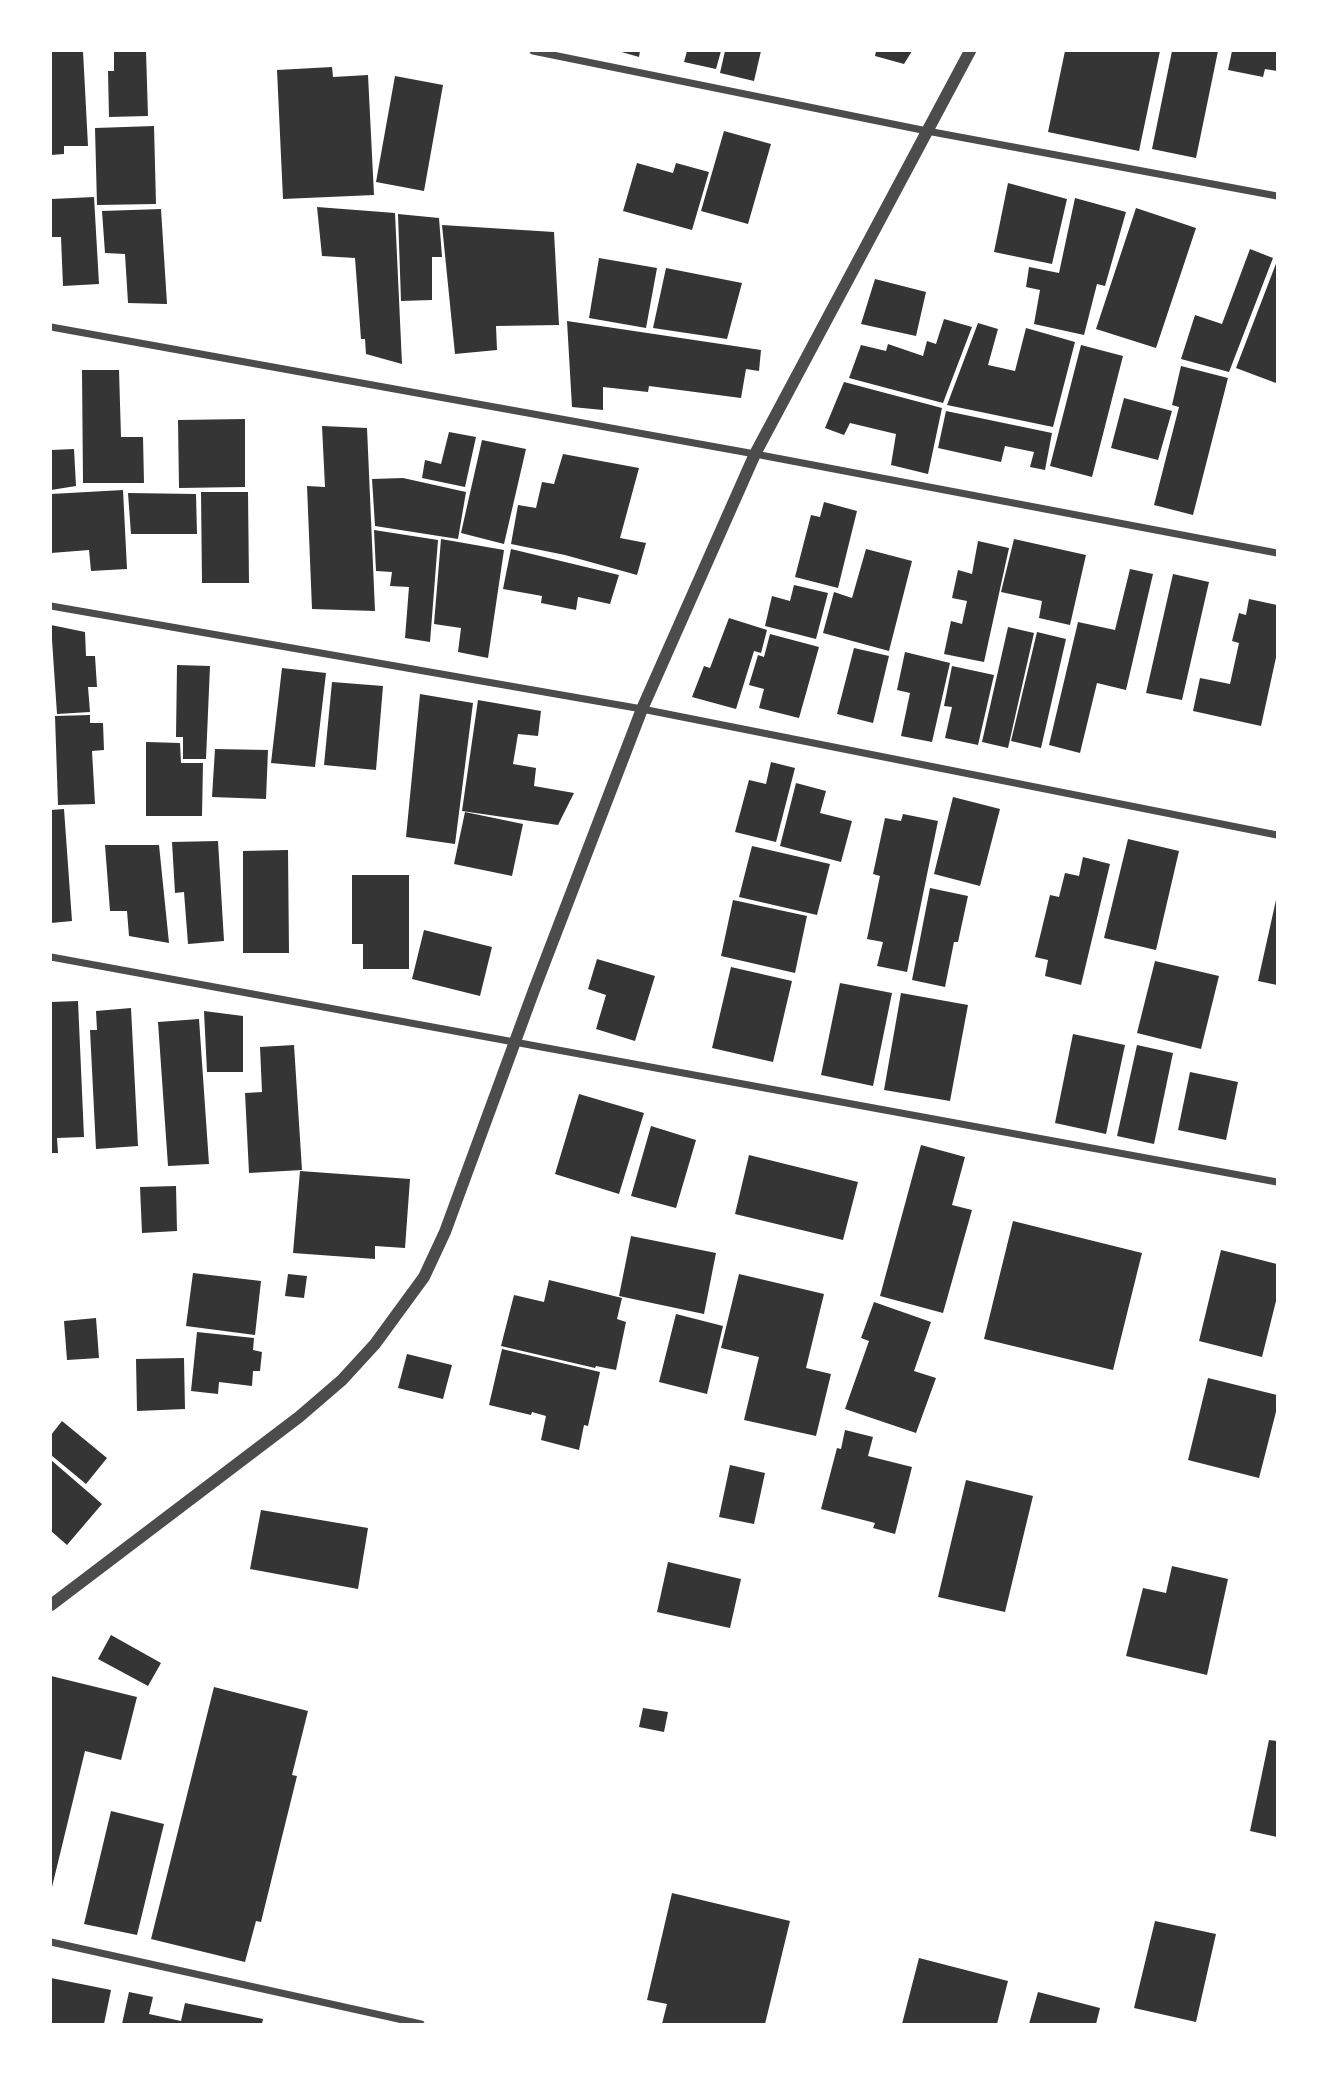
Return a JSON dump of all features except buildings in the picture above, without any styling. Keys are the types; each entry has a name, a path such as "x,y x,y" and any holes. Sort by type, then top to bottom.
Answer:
{"street":[{"path":"533,51 927,131 1277,196"},
{"path":"51,1605 299,1417 342,1380 375,1345 424,1277 445,1232 642,709 755,454 970,51"},
{"path":"51,327 755,454 1277,553"},
{"path":"51,606 642,709 1277,835"},
{"path":"51,957 1277,1182"},
{"path":"51,1942 421,2024"}]}
